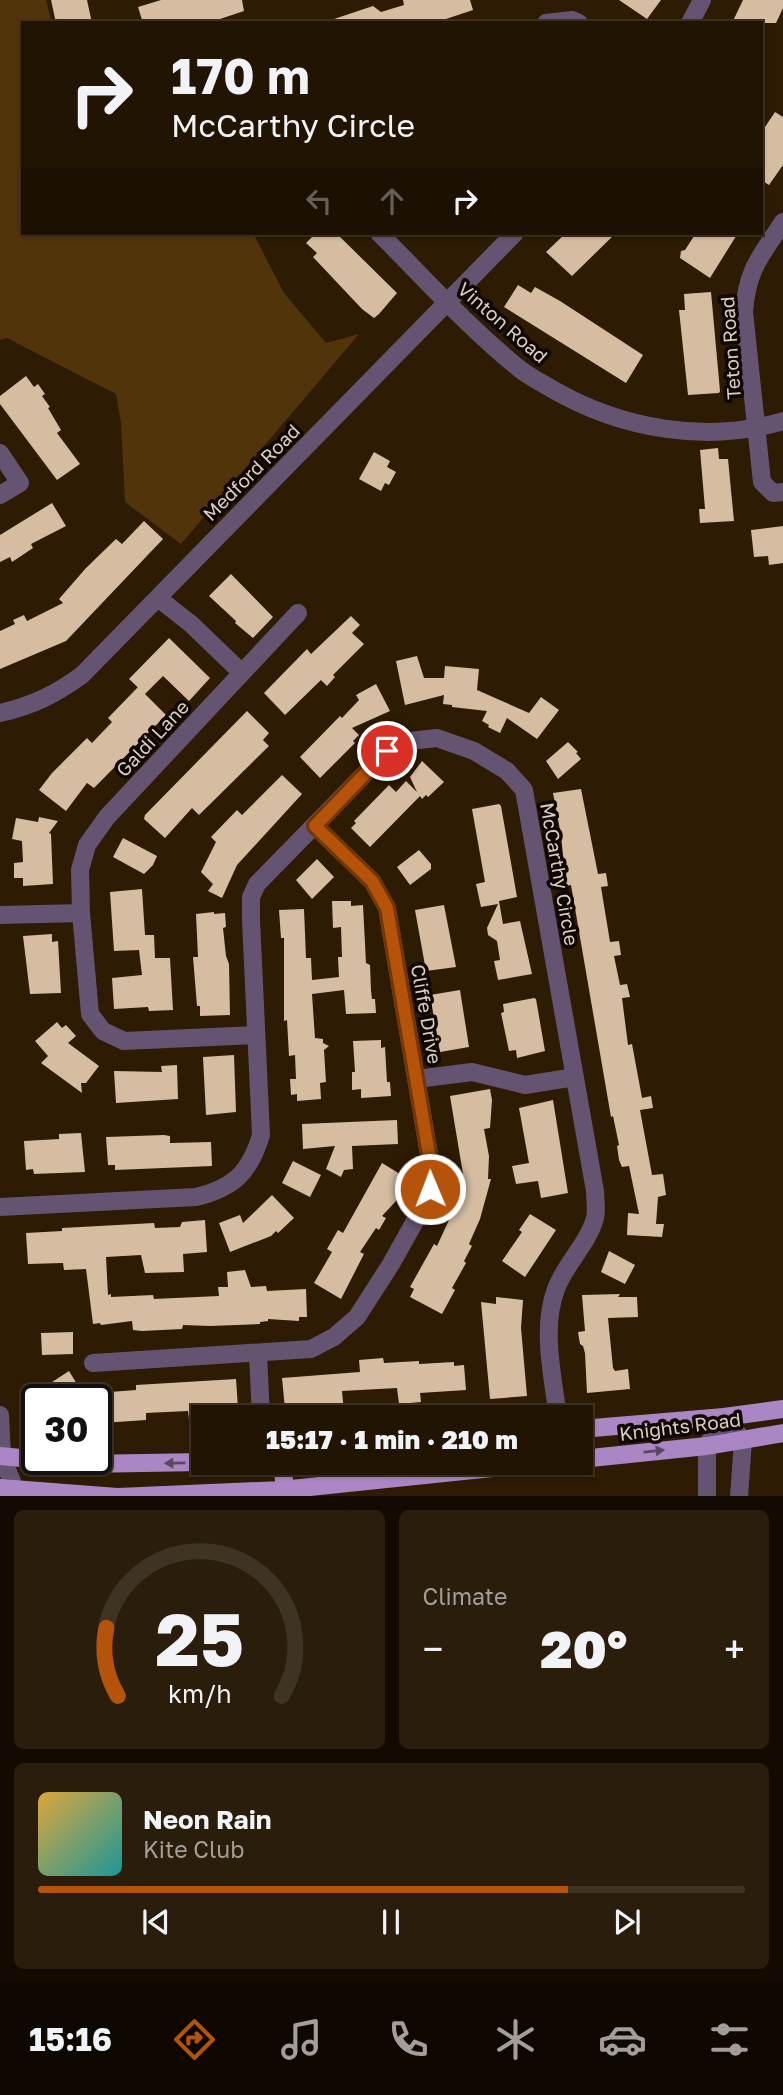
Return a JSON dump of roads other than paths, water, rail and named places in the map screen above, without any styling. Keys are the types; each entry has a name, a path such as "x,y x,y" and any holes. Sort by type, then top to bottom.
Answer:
{"main road":[{"name":"Knights Road","path":"593,1428 783,1409"},
{"name":"Knights Road","path":"593,1458 707,1446 783,1433"},
{"path":"1,1459 85,1464 191,1462"},
{"path":"283,1475 285,1489"},
{"path":"10,1491 117,1496 285,1489 423,1475"}],"street":[{"path":"691,21 702,0"},
{"name":"Teton Road","path":"783,222 751,272 746,287 744,312 762,482 773,493 783,492"},
{"name":"Vinton Road","path":"381,235 447,302 522,371 600,413 642,425 684,432 758,429 783,421"},
{"name":"Medford Road","path":"0,713 23,708 57,694 82,675 513,235"},
{"path":"0,453 20,483 0,495"},
{"path":"158,598 191,624 242,673"},
{"name":"Galdi Lane","path":"256,1035 124,1041 103,1031 90,1014 80,870 87,845 107,817 298,613"},
{"name":"McCarthy Circle","path":"0,1207 196,1196 218,1192 238,1177 254,1159 261,1135 251,897 257,884 387,751 410,741 437,738 474,751 507,771 524,790 595,1191 595,1217 584,1243 557,1286 551,1305 548,1327 557,1405"},
{"name":"Cliffe Drive","path":"93,1363 311,1349 334,1337 357,1317 424,1205 432,1172 387,908 372,881 315,826"},
{"path":"0,915 81,913"},
{"path":"417,1079 472,1072 524,1084 575,1077"},
{"path":"258,1354 260,1405"},
{"path":"0,1415 1,1459 10,1491"},
{"path":"707,1496 707,1446 724,1417 743,1440 739,1496"}]}
